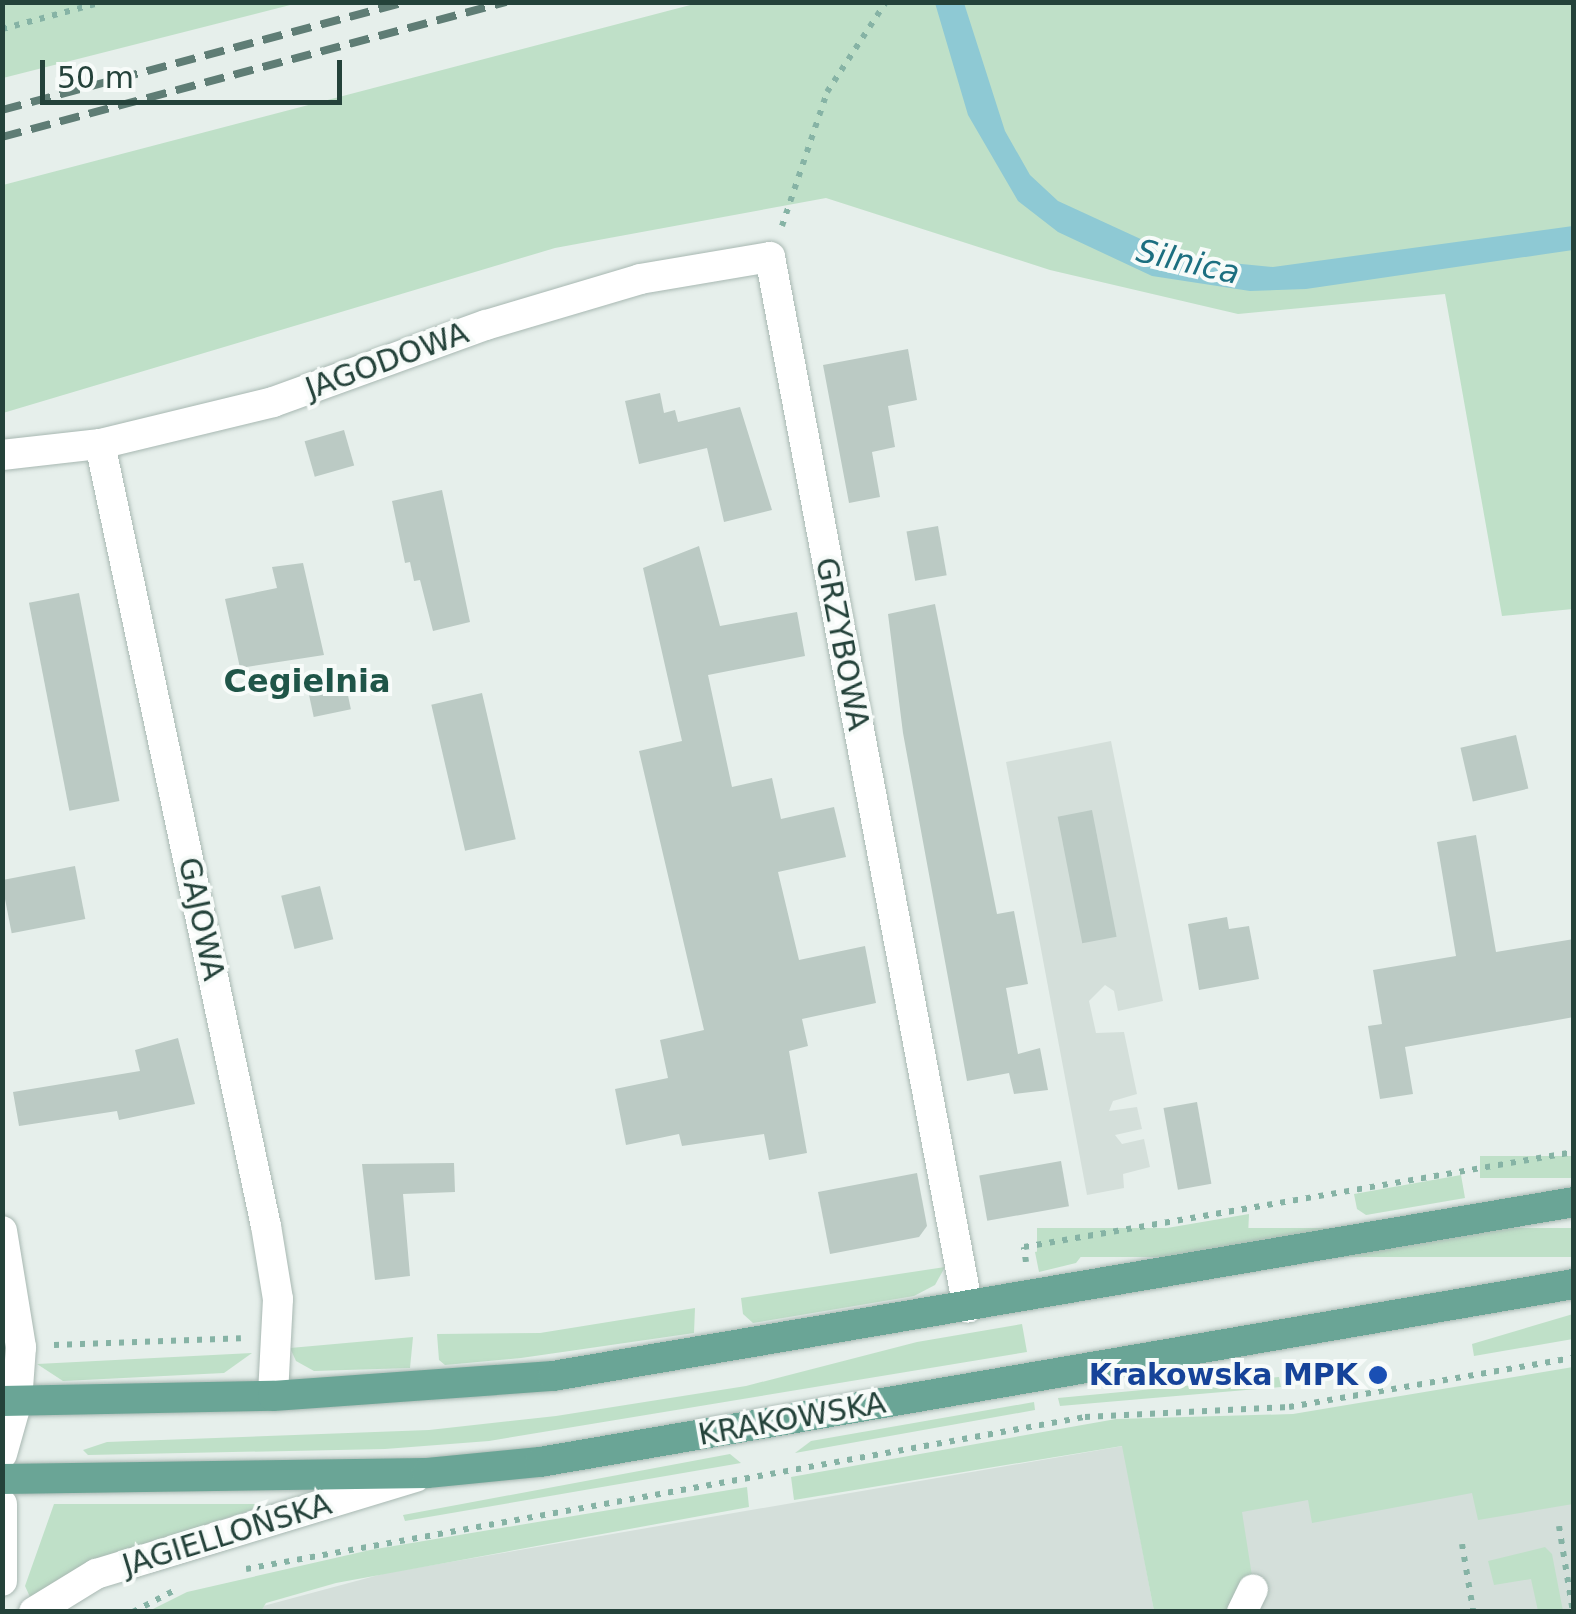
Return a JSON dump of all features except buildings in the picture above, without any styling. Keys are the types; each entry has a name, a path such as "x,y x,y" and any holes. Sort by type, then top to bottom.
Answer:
{"main road":[{"path":"10,1401 273,1396 553,1376 1574,1202"},
{"name":"KRAKOWSKA","path":"2,1479 427,1474 540,1462 1574,1284"}],"street":[{"name":"JAGODOWA","path":"2,455 100,444 273,402 640,279 770,257"},
{"name":"GRZYBOWA","path":"770,257 968,1308"},
{"name":"GAJOWA","path":"100,444 266,1226 278,1299 273,1396"},
{"path":"2,1231 21,1346 2,1454"},
{"name":"JAGIELLOŃSKA","path":"34,1612 96,1574 427,1474"},
{"path":"2,1504 2,1582"}],"path":[{"path":"2,29 103,2"},
{"path":"770,257 827,92 886,2"},
{"path":"1024,1247 1574,1152"},
{"path":"21,1346 274,1336"},
{"path":"236,1571 1085,1417 1289,1407 1574,1358"},
{"path":"1559,1526 1573,1612"},
{"path":"1462,1544 1473,1610"},
{"path":"133,1612 188,1584"}],"shaded area":[{"path":"1111,741 1163,1001 1118,1011 1114,991 1105,985 1089,1001 1096,1033 1124,1032 1137,1094 1113,1101 1109,1111 1137,1107 1142,1129 1115,1135 1122,1144 1144,1139 1150,1167 1123,1174 1124,1188 1087,1195 1006,762"},
{"path":"1123,1446 1154,1611 241,1612 386,1573"},
{"path":"1573,1454 1573,1611 1158,1611 1140,1524"}],"green space":[{"path":"3,2 298,2 298,3 3,78"},
{"path":"698,3 1573,3 1573,609 1502,616 1445,294 1238,314 1050,270 826,198 555,248 3,413 3,185"},
{"path":"1480,1156 1573,1156 1573,1178 1480,1178"},
{"path":"1461,1175 1465,1198 1366,1215 1357,1209 1354,1194"},
{"path":"1249,1214 1248,1236 1156,1252 1132,1234"},
{"path":"1037,1228 1573,1228 1573,1257 1037,1257"},
{"path":"1093,1241 1076,1263 1039,1272 1035,1252"},
{"path":"945,1267 935,1285 914,1296 753,1323 743,1314 741,1298"},
{"path":"695,1308 694,1333 521,1358 445,1365 439,1360 437,1334 540,1333"},
{"path":"1573,1314 1573,1339 1474,1356 1472,1344"},
{"path":"1022,1324 1027,1352 489,1441 385,1449 88,1455 83,1450 107,1442 429,1430 556,1416 746,1386 917,1342"},
{"path":"413,1337 410,1368 314,1371 296,1361 290,1348"},
{"path":"252,1353 224,1373 63,1381 37,1364"},
{"path":"1573,1367 1573,1504 1478,1520 1472,1493 1312,1523 1308,1500 1242,1512 1252,1576 1228,1611 1154,1611 1122,1446 794,1500 791,1477 1116,1419 1293,1414"},
{"path":"1279,1377 1281,1387 1060,1406 1058,1398"},
{"path":"1034,1402 1035,1410 795,1453 811,1441"},
{"path":"730,1454 741,1463 405,1521 403,1515"},
{"path":"747,1487 749,1507 336,1583 266,1603 261,1611 149,1611 187,1592 370,1550"},
{"path":"54,1504 255,1504 258,1508 87,1562 30,1597 25,1586"},
{"path":"1545,1547 1552,1554 1563,1611 1538,1611 1531,1579 1494,1585 1488,1561"}],"water":[{"name":"Silnica","path":"935,3 964,3 1005,131 1030,175 1058,201 1158,247 1191,259 1273,267 1573,226 1573,250 1306,289 1250,291 1152,276 1058,232 1018,201 968,115"}],"railway":[{"path":"2,110 404,2"},
{"path":"2,137 506,2"}],"place":[{"name":"Krakowska MPK","path":"1378,1375"}],"district":[{"name":"Cegielnia","path":"307,681"}]}
